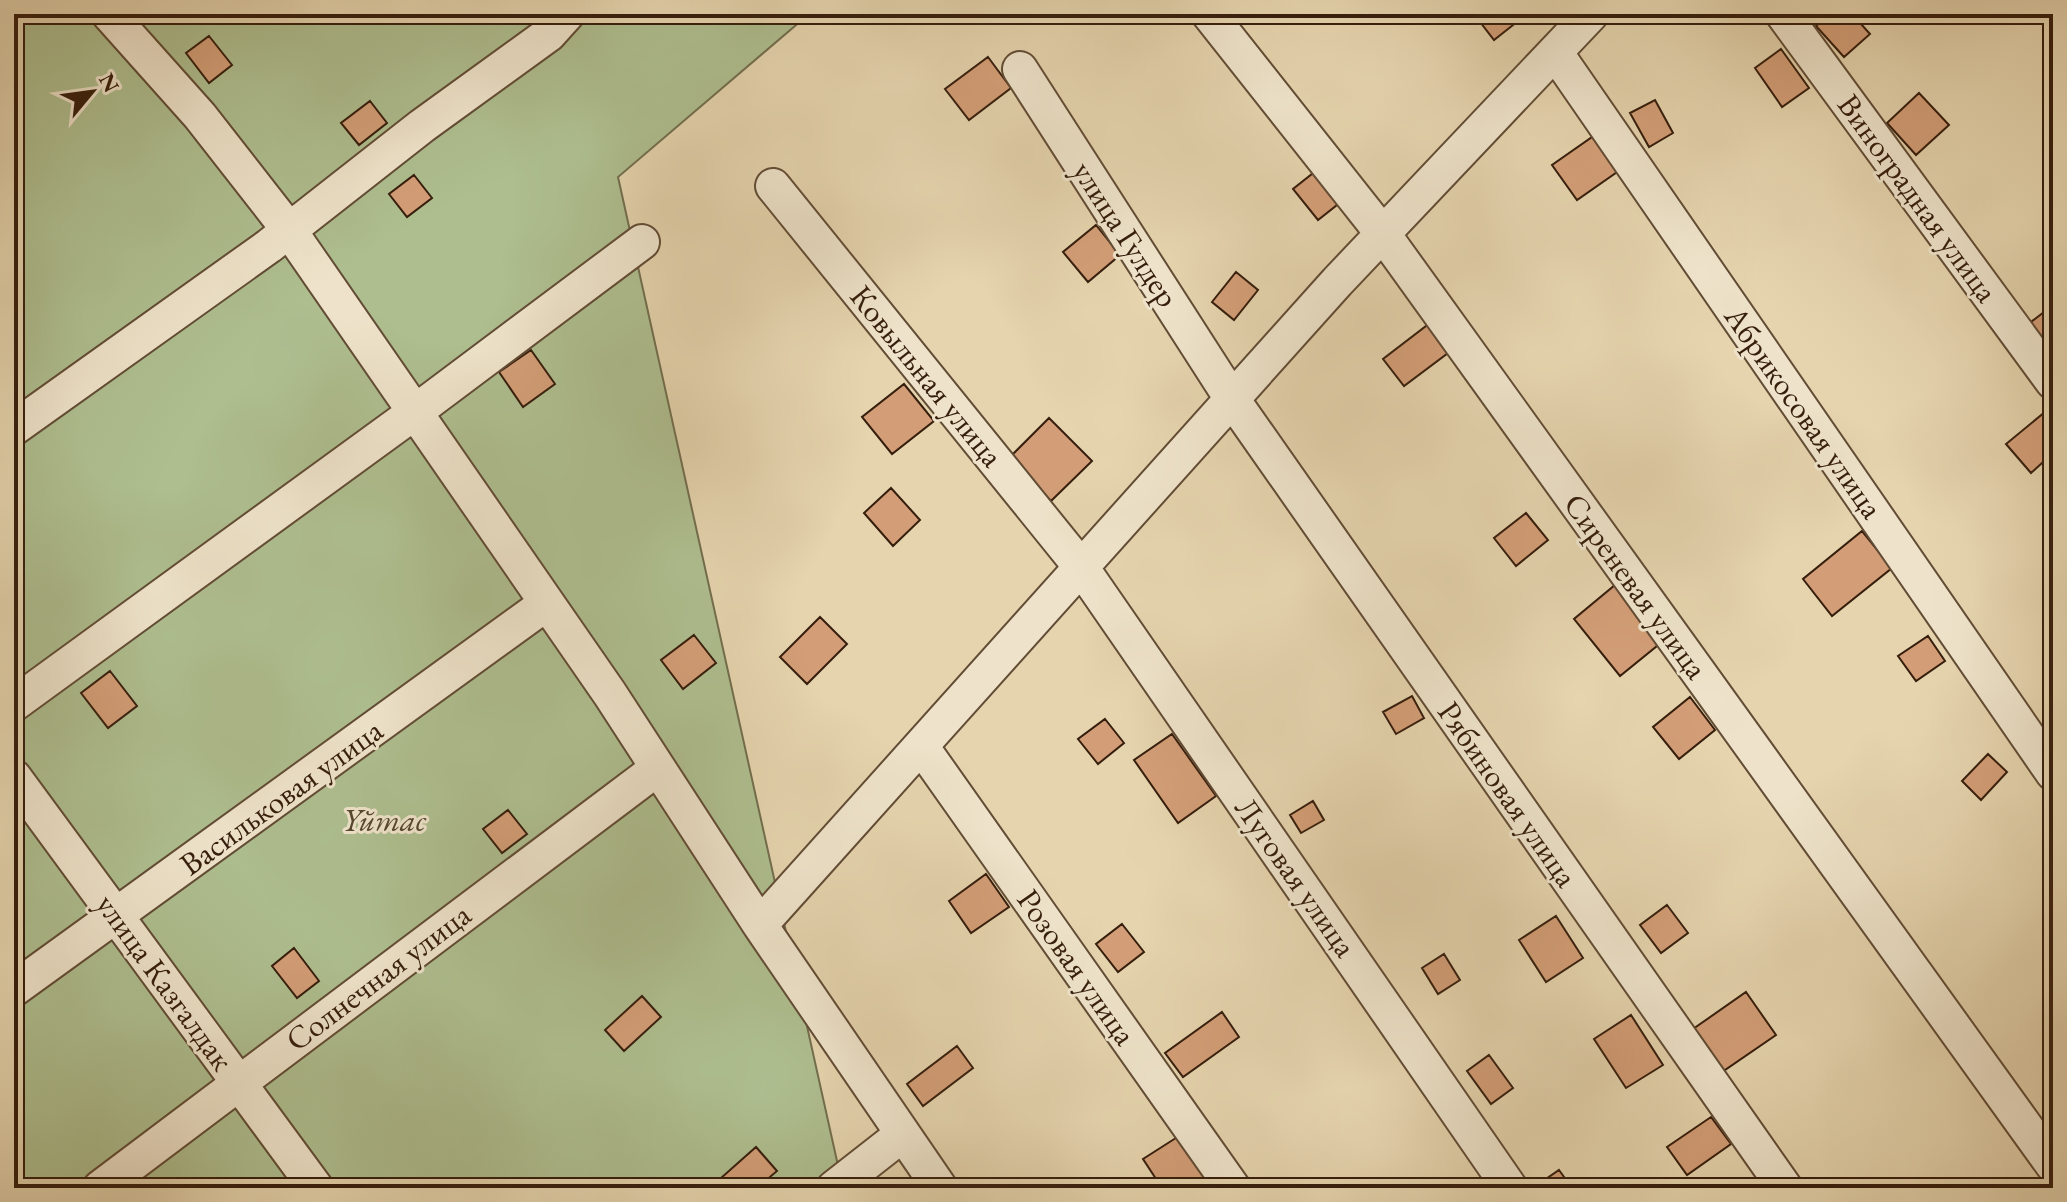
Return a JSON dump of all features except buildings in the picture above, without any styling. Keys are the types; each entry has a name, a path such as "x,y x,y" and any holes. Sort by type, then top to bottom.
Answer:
{"street":[{"path":"109,14 200,116 289,230 547,603 760,925 940,1188"},
{"path":"14,428 289,230 422,126 549,34 567,14"},
{"name":"Сиреневая улица","path":"1209,14 1383,234 2053,1165"},
{"path":"760,925 1232,399 1591,14"},
{"name":"Виноградная улица","path":"1783,14 2053,382"},
{"name":"Абрикосовая улица","path":"1555,52 2053,773"},
{"name":"улица Гулдер","path":"1020,69 1232,399"},
{"name":"Ковыльная улица","path":"773,186 1081,567"},
{"path":"14,704 415,412 642,242"},
{"name":"Рябиновая улица","path":"1232,399 1785,1188"},
{"name":"Луговая улица","path":"1081,567 1510,1188"},
{"name":"Васильковая улица","path":"14,989 547,603"},
{"name":"Розовая улица","path":"921,746 1233,1188"},
{"name":"Солнечная улица","path":"100,1188 658,768"},
{"name":"улица Казгалдак","path":"14,777 316,1188"},
{"path":"834,1188 903,1134"}],"green space":[{"name":"Үйтас","path":"14,14 809,14 618,177 843,1188 14,1188"}]}
